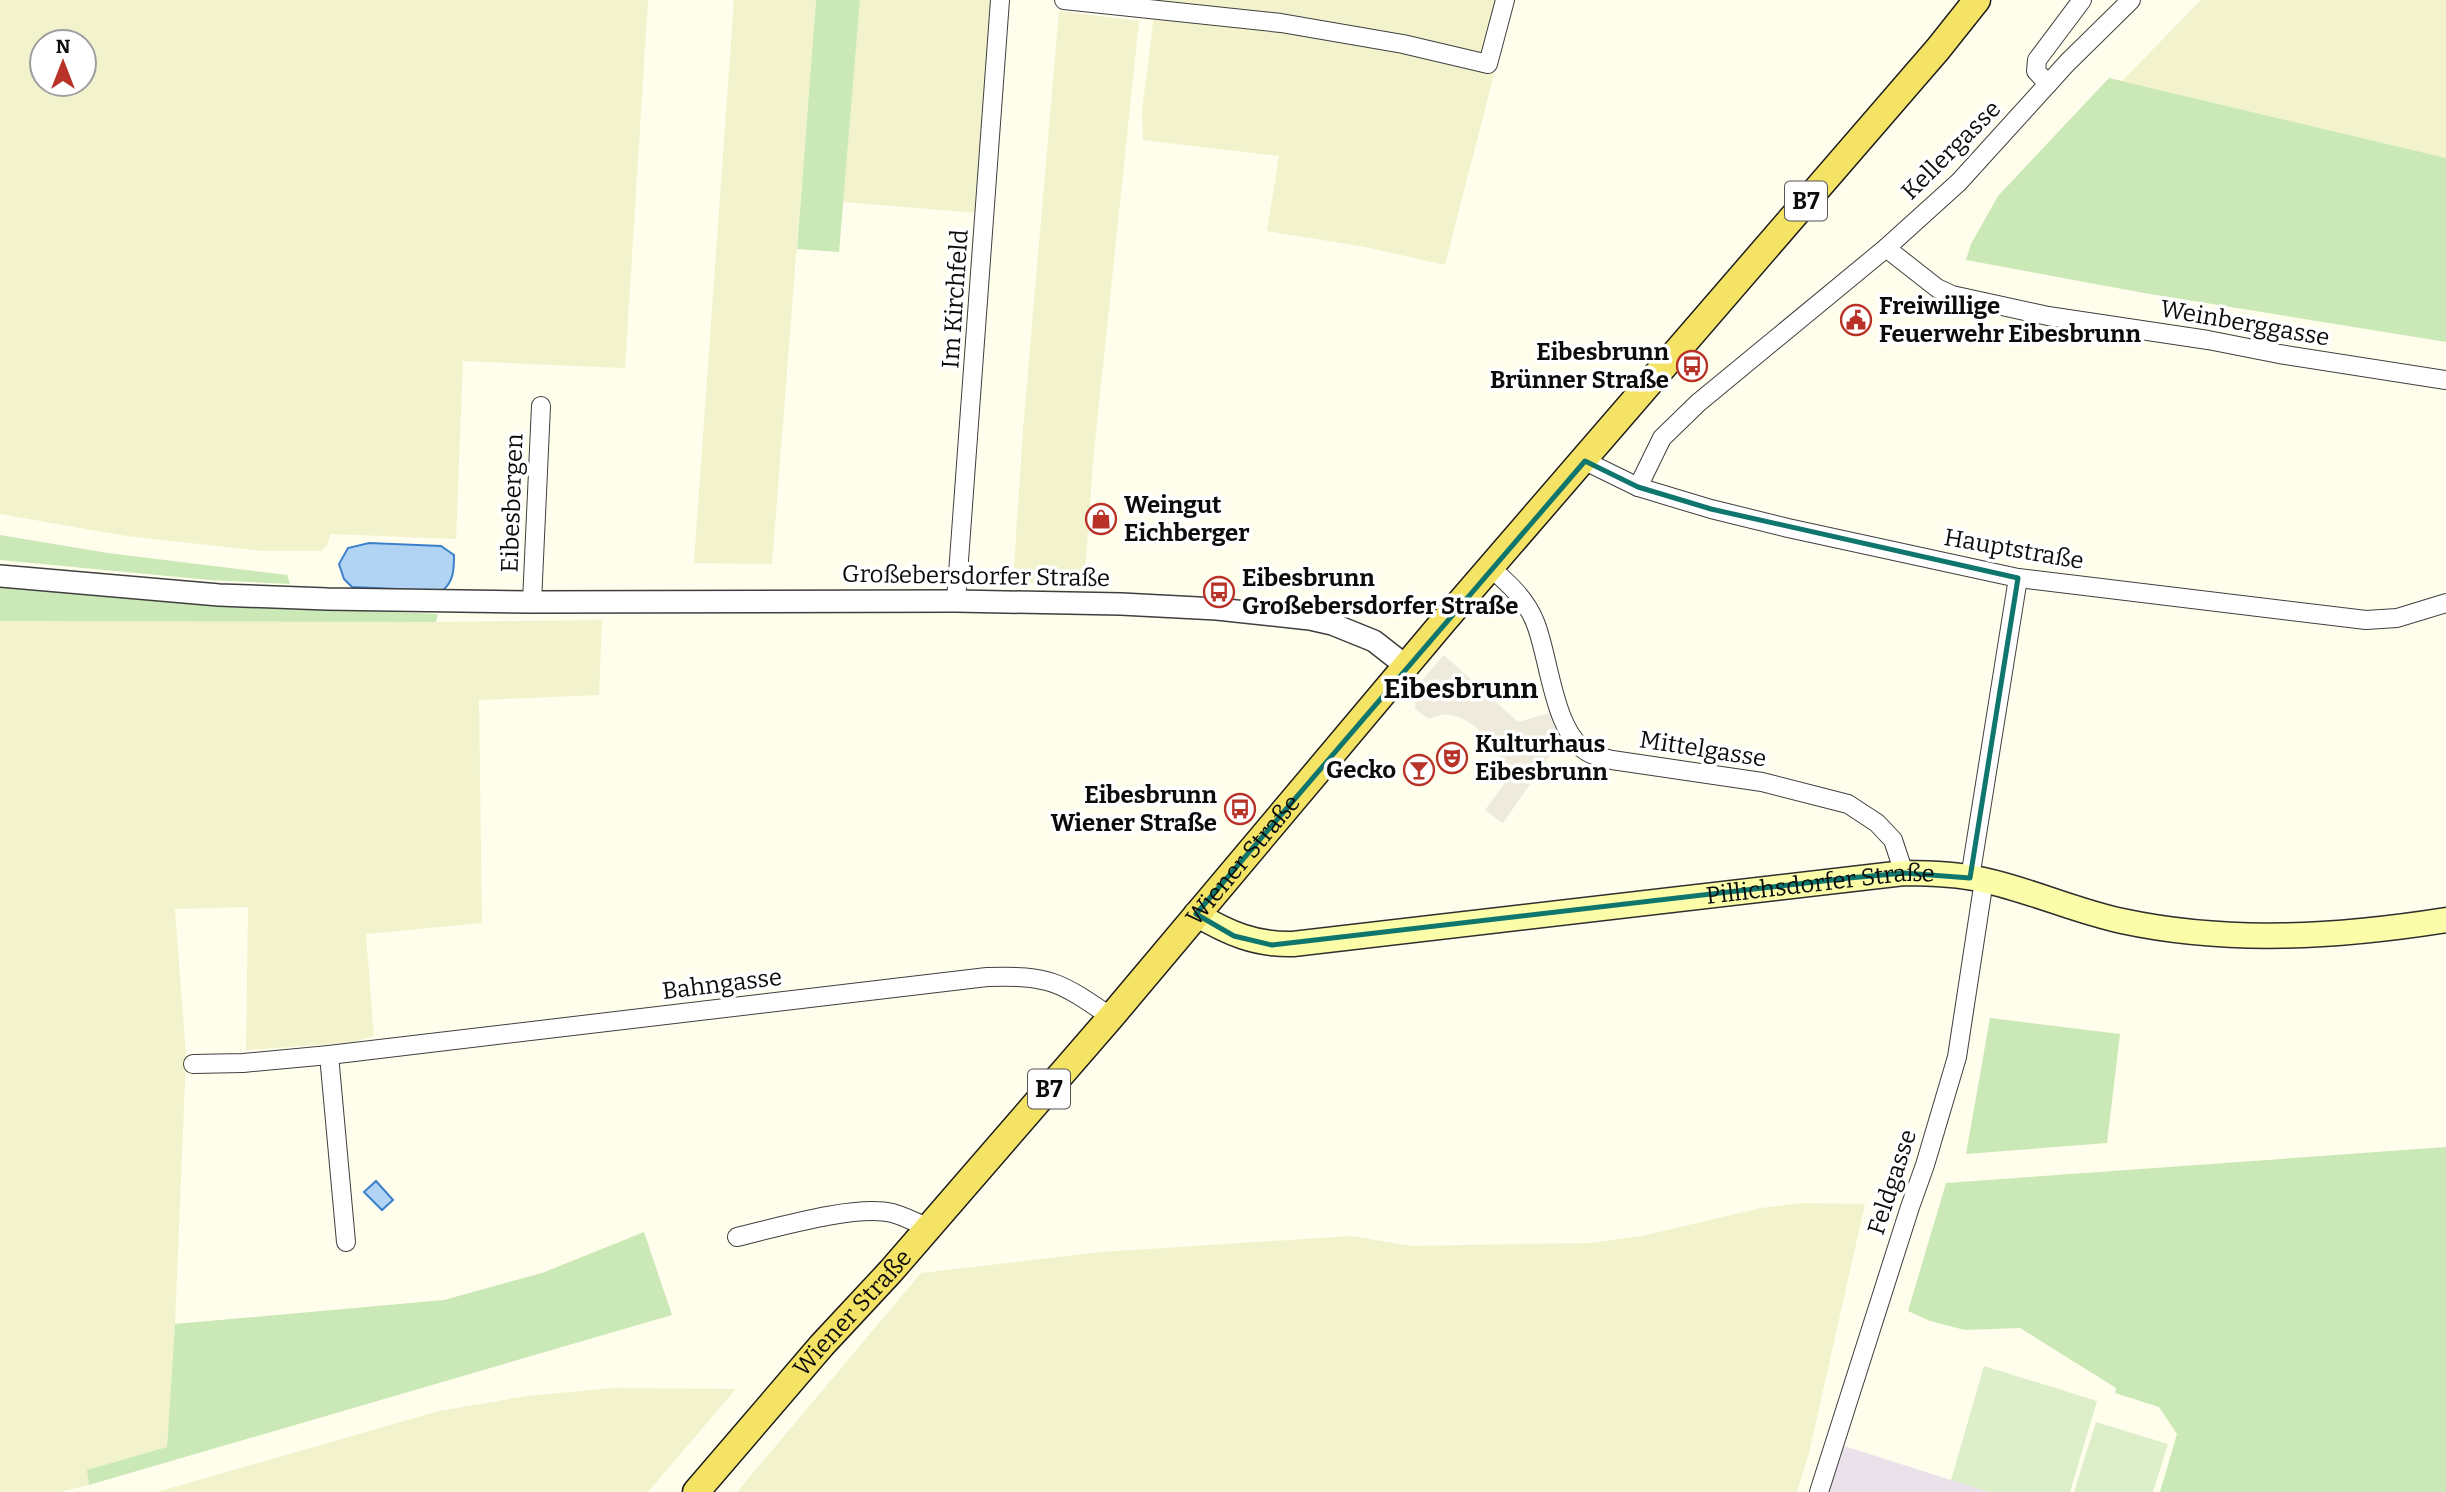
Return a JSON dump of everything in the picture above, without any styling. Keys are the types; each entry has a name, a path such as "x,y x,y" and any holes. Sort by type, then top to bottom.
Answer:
{"main road":[{"name":"B7","path":"1585,461 1977,0"},
{"name":"Wiener Straße","path":"696,1492 1111,1017 1406,666 1585,461"},
{"name":"Pillichsdorfer Straße","path":"1196,914 1222,930 1244,939 1272,945 1293,944 1904,873 1947,874 1977,879 2120,921 2196,934 2301,936 2446,920"}],"street":[{"name":"Im Kirchfeld","path":"956,601 1000,0"},
{"path":"1064,0 1148,5 1281,23 1404,44 1488,64 1505,0"},
{"path":"2048,84 2036,71 2037,60 2082,0"},
{"name":"Kellergasse","path":"1638,487 1662,438 1698,403 1886,248 1959,181 2048,84 2131,0"},
{"name":"Weinberggasse","path":"1886,248 1937,288 1952,295 2048,316 2446,380"},
{"name":"Eibesbergen","path":"532,602 541,405"},
{"name":"Hauptstraße","path":"1585,461 1638,487 1711,509 2018,578 2367,620 2397,618 2446,603"},
{"name":"Mittelgasse","path":"1491,568 1512,586 1525,602 1535,621 1547,657 1564,723 1577,743 1590,754 1612,760 1762,782 1848,804 1877,823 1893,840 1904,873"},
{"name":"Großebersdorfer Straße","path":"0,576 219,595 327,599 532,602 956,601 1217,609 1310,619 1347,629 1374,641 1406,666"},
{"name":"Feldgasse","path":"1819,1492 1925,1165 1957,1057 1977,879 2018,578"},
{"name":"Bahngasse","path":"193,1064 243,1063 329,1055 987,977 1013,976 1053,981 1067,987 1111,1017"},
{"path":"329,1055 346,1242"},
{"name":"Wiener Straße","path":"737,1237 799,1222 867,1213 891,1213 928,1227"}],"highlighted area":[{"path":"1585,461 1638,487 1711,509 2018,578 1970,878 1904,873 1849,878 1272,945 1234,936 1196,914"}],"shaded area":[{"path":"1444,655 1518,722 1560,710 1577,743 1550,756 1503,823 1485,810 1513,772 1475,726 1459,717 1443,714 1429,719 1415,709 1417,686"},
{"path":"1844,1446 1951,1480 1990,1492 1829,1492"}],"green space":[{"path":"0,0 648,0 625,368 463,361 456,539 330,534 328,544 322,551 264,551 126,536 0,514"},
{"path":"734,0 816,0 772,564 694,563"},
{"path":"816,0 860,0 839,252 797,249"},
{"path":"860,0 995,0 979,213 843,202"},
{"path":"1156,0 1513,0 1445,265 1365,247 1267,231 1279,156 1143,140 1142,110"},
{"path":"2201,0 2446,0 2446,158 2122,81"},
{"path":"1059,11 1139,21 1094,452 1084,585 1013,582 1023,429"},
{"path":"2109,78 2446,158 2446,342 2144,293 1966,260 1971,244 1998,196"},
{"path":"0,535 108,553 287,575 290,584 210,580 0,560"},
{"path":"0,585 197,603 438,614 436,622 0,621"},
{"path":"602,620 599,695 479,700 482,923 366,934 374,1036 349,1043 246,1050 248,907 175,909 186,1057 167,1447 88,1470 89,1485 60,1492 0,1492 0,621"},
{"path":"1990,1018 2120,1034 2107,1143 1966,1154"},
{"path":"2446,1147 2446,1492 2160,1492 2177,1434 2159,1407 2115,1393 2116,1388 2020,1328 1965,1330 1930,1321 1908,1311 1946,1183"},
{"path":"1801,1203 1865,1204 1809,1453 1797,1492 737,1492 921,1273 1101,1252 1351,1236 1411,1246 1591,1243 1642,1236 1761,1208"},
{"path":"644,1232 672,1315 89,1485 87,1470 167,1447 175,1324 444,1300 542,1273"},
{"path":"1984,1366 2097,1401 2070,1492 1990,1492 1951,1480"},
{"path":"613,1388 736,1389 648,1492 157,1492 439,1411 528,1396"},
{"path":"2096,1422 2168,1444 2153,1492 2074,1492"}],"water":[{"path":"369,543 441,546 454,555 451,579 442,591 352,587 344,579 339,564 348,548"},
{"path":"376,1181 393,1200 382,1210 364,1192"}],"place":[{"name":"Freiwillige Feuerwehr Eibesbrunn","path":"1856,320"},
{"name":"Eibesbrunn Brünner Straße","path":"1692,366"},
{"name":"Weingut Eichberger","path":"1101,519"},
{"name":"Eibesbrunn Großebersdorfer Straße","path":"1219,592"},
{"name":"Kulturhaus Eibesbrunn","path":"1452,758"},
{"name":"Gecko","path":"1419,770"},
{"name":"Eibesbrunn Wiener Straße","path":"1240,809"}],"district":[{"name":"Eibesbrunn","path":"1461,688"}]}
